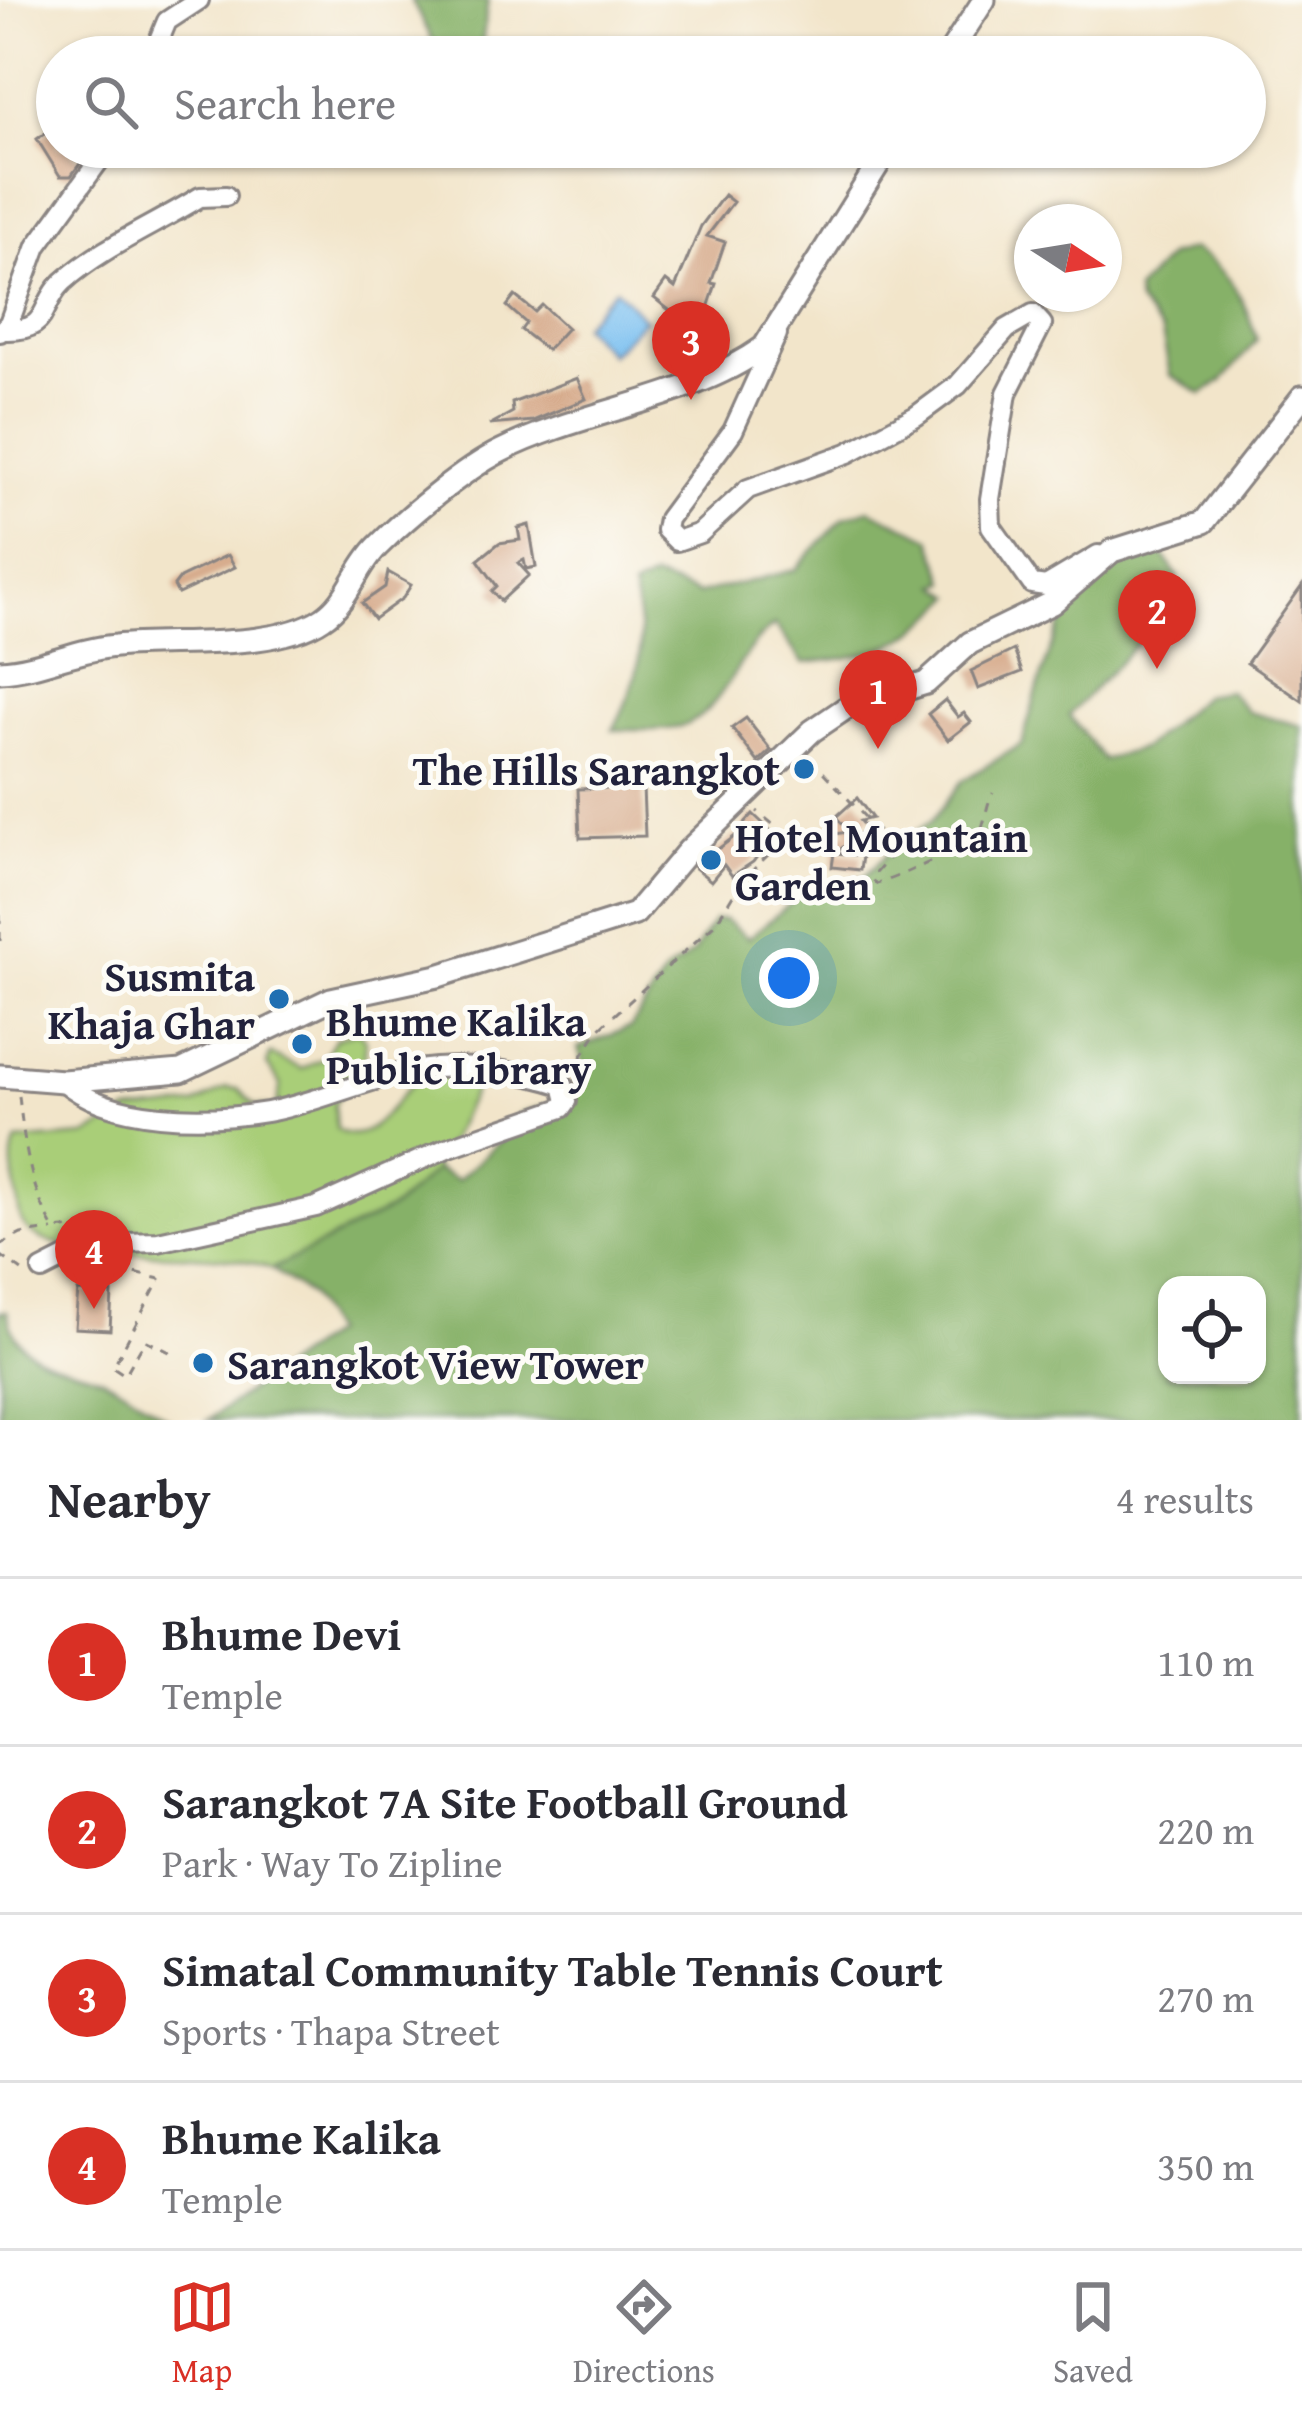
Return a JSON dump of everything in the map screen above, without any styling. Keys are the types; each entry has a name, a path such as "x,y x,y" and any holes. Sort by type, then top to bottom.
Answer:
{"street":[{"path":"161,36 167,21 200,0"},
{"path":"961,36 984,0"},
{"path":"94,168 37,246 2,331 28,328 44,318 65,280 200,197 226,196"},
{"path":"0,671 37,668 112,646 248,637 319,621 337,607 375,548 498,452 600,410 742,363 764,347 877,168"},
{"path":"782,323 733,431 668,519 666,530 677,541 700,533 748,489 848,453 916,416 958,385 1007,328 1033,314 1042,324 1007,393 990,499 991,526 1031,584 1046,586 1112,551 1204,522 1302,397"},
{"path":"9,1077 63,1081 181,1071 310,1008 617,923 646,907 688,851 797,745 846,708 926,683 970,643 1052,603 1112,551"},
{"path":"42,1270 68,1263 93,1244 158,1242 316,1208 447,1148 562,1108 567,1102 563,1084 500,1070 430,1068 270,1112 203,1116 108,1105 80,1096 63,1081"}],"path":[{"path":"797,745 890,844 894,852 872,878 876,884 887,884 929,857 964,848 980,835 993,793"},
{"path":"563,1084 599,1029 715,924 741,882 787,836 741,799"},
{"path":"0,914 0,950"},
{"path":"9,1077 25,1153 54,1229"},
{"path":"0,1245 20,1234 66,1228 68,1263 160,1279 113,1367 125,1375 145,1340 176,1355"},
{"path":"0,1255 13,1269"}],"green space":[{"path":"411,0 488,0 483,36 430,36"},
{"path":"1191,249 1216,266 1234,287 1257,340 1222,381 1202,394 1170,375 1162,332 1138,303 1136,291 1169,256"},
{"path":"869,509 931,538 947,582 938,585 954,596 935,614 886,647 803,663 775,625 751,648 702,715 680,727 613,730 639,662 640,628 632,589 653,578 698,594 795,570 844,517"},
{"path":"1160,551 1178,577 1163,616 1069,715 1103,760 1143,748 1204,695 1229,691 1248,712 1302,726 1302,1420 208,1420 331,1333 310,1296 272,1269 393,1208 435,1170 457,1180 499,1142 519,1114 557,1102 586,1074 578,1048 631,1027 665,973 693,953 714,920 725,920 748,938 806,891 864,877 895,846 932,821 962,781 1022,744 1045,666 1068,611 1101,568 1131,554"},
{"path":"358,1031 366,1040 364,1063 334,1104 336,1129 362,1133 425,1073 470,1076 477,1084 450,1140 434,1157 435,1170 393,1208 272,1269 215,1257 75,1248 48,1241 22,1223 13,1168 17,1141 86,1136 128,1112 195,1105 227,1088 238,1089 255,1106 276,1107 281,1084 267,1065 270,1054 302,1069 324,1058 336,1038"},
{"path":"7,1311 19,1341 29,1351 108,1380 171,1420 0,1420 0,1312"}],"water":[{"path":"615,288 645,319 610,354 582,325"}],"building":[{"path":"55,168 77,168 71,176 60,176"},
{"path":"724,195 733,202 707,236 725,242 711,283 716,284 706,314 693,329 654,298 666,281 675,288 701,226"},
{"path":"515,296 535,312 542,305 567,328 547,350 521,330 526,323 507,306"},
{"path":"577,378 586,399 533,421 489,425 513,412 512,403"},
{"path":"529,525 536,567 526,569 524,560 518,563 529,575 501,601 492,591 497,586 478,560 499,543 520,540 518,528"},
{"path":"228,555 235,567 178,594 174,586 180,578"},
{"path":"388,572 411,585 403,598 374,619 362,603 385,587"},
{"path":"1302,586 1302,701 1247,663"},
{"path":"1014,650 1022,672 978,689 971,671"},
{"path":"945,700 958,717 964,713 971,722 948,740 928,714"},
{"path":"746,718 771,750 758,762 732,728"},
{"path":"643,787 645,836 580,838 578,789"},
{"path":"857,798 872,818 860,821 866,828 836,853 862,856 860,870 832,867 835,846 821,848 819,836 849,832 836,817"},
{"path":"753,814 774,834 753,862 732,876 724,865 711,881 694,867 746,828 743,825"},
{"path":"78,1291 112,1293 110,1330 75,1328"}],"place":[{"name":"Simatal Community Table Tennis Court","path":"691,400"},
{"name":"Sarangkot 7A Site Football Ground","path":"1157,669"},
{"name":"Bhume Devi","path":"878,749"},
{"name":"The Hills Sarangkot","path":"804,769"},
{"name":"Hotel Mountain Garden","path":"711,860"},
{"name":"Susmita Khaja Ghar","path":"279,999"},
{"name":"Bhume Kalika Public Library","path":"302,1044"},
{"name":"Bhume Kalika","path":"94,1309"},
{"name":"Sarangkot View Tower","path":"203,1363"}]}
